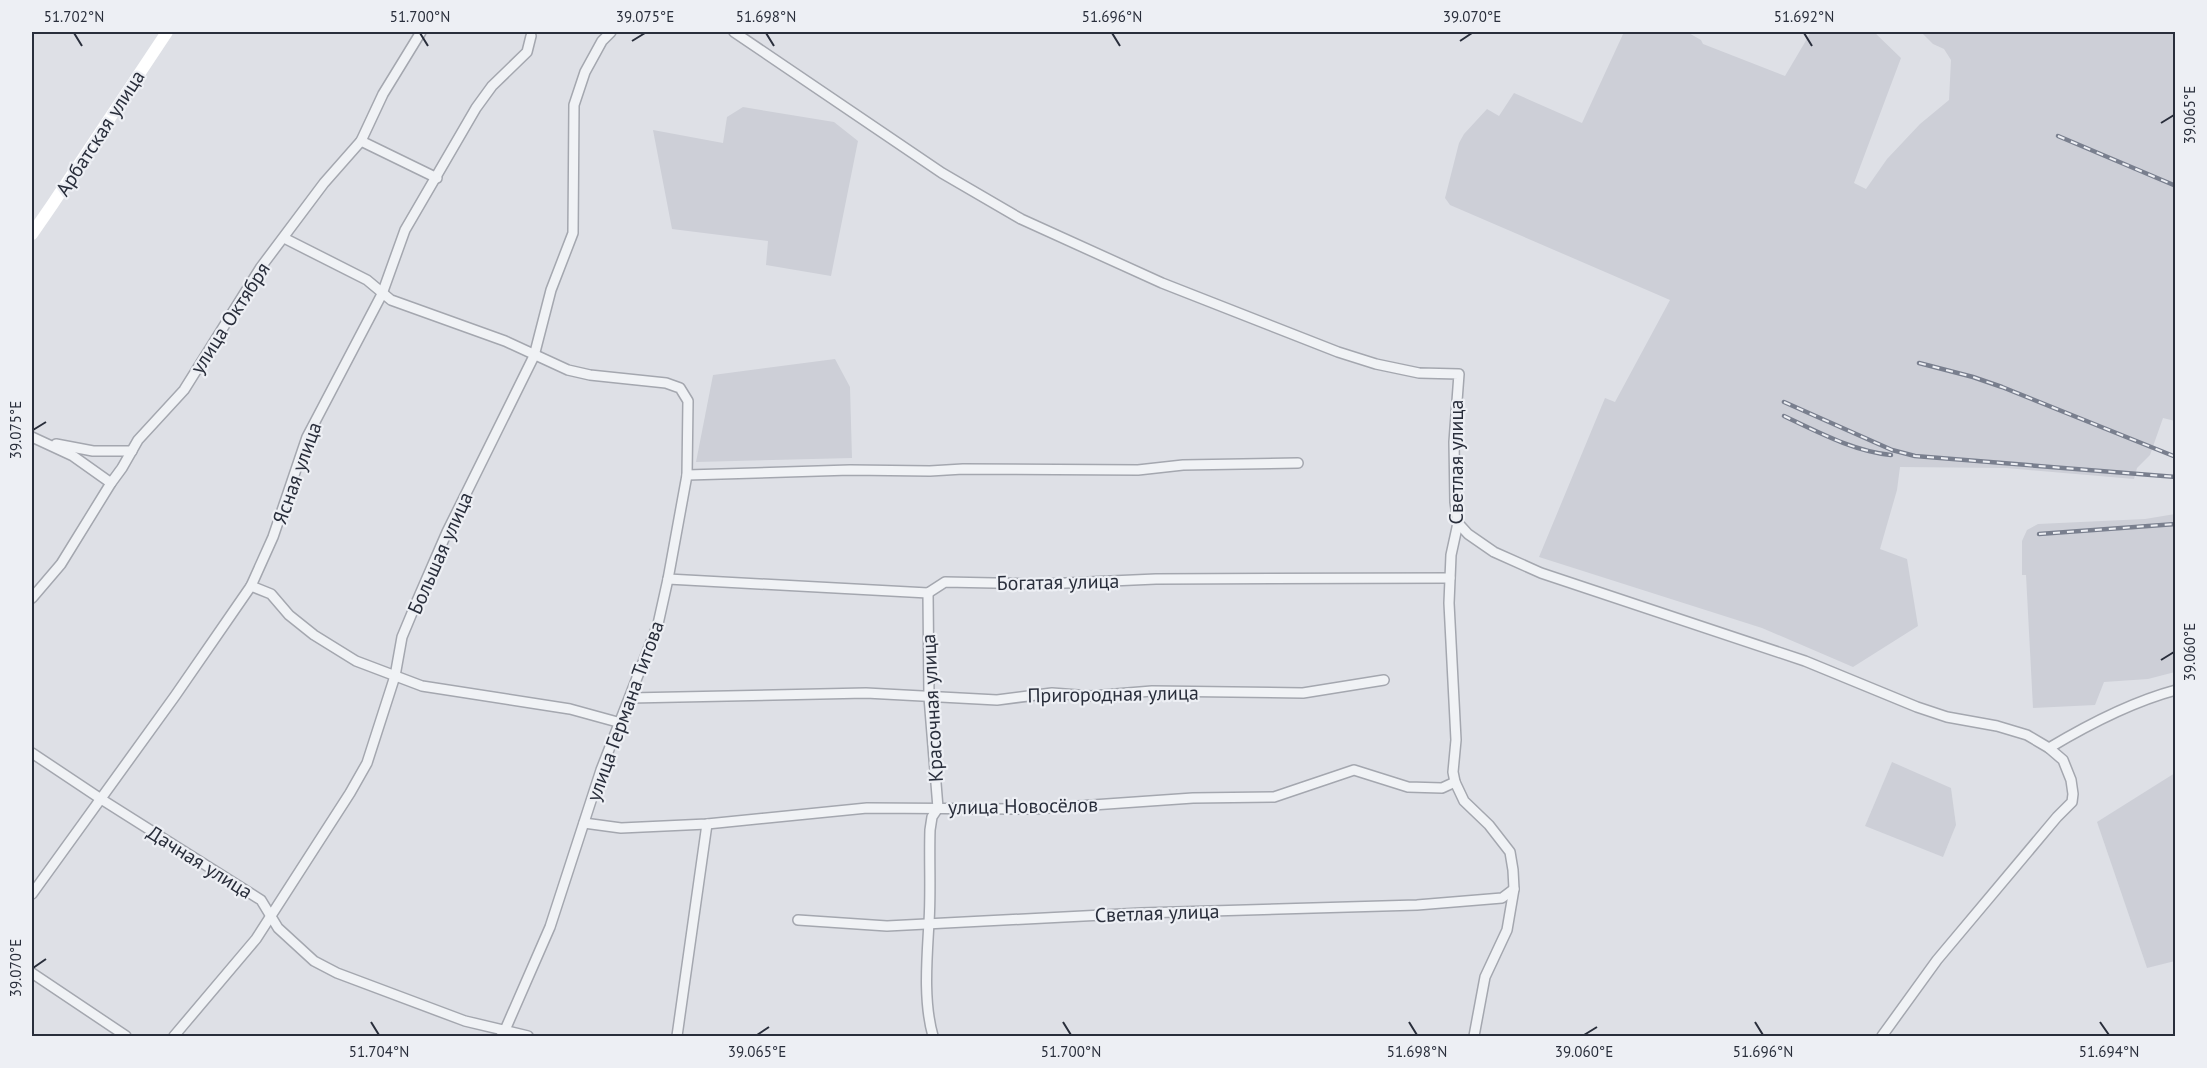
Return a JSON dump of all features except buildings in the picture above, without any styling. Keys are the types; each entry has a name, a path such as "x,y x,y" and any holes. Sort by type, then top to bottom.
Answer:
{"main road":[{"name":"Арбатская улица","path":"32,234 167,32"}],"street":[{"name":"улица Октября","path":"32,598 61,564 138,440 184,390 261,267 324,183 361,141 383,94 421,32"},
{"path":"596,32 602,40"},
{"name":"Большая улица","path":"174,1036 256,939 367,763 395,676 402,637 447,532 534,356 550,290 573,233 574,105 585,72 602,40 611,32"},
{"name":"Светлая улица","path":"734,32 942,173 1021,219 1162,283 1338,352 1376,364 1419,373 1459,374 1454,442 1455,502 1458,524 1451,555 1449,603 1456,740 1453,772 1455,782"},
{"name":"Ясная улица","path":"32,894 251,586 273,537 307,437 382,294 405,230 476,108 492,86 527,52 531,36"},
{"path":"361,141 390,153 437,178"},
{"path":"284,238 366,280 391,300 505,341 534,356"},
{"name":"улица Германа Титова","path":"503,1033 550,927 602,770 658,624 687,475 688,401 680,388 666,383 590,375 568,370 534,356"},
{"path":"32,437 73,456 111,483"},
{"path":"44,442 93,451 132,451"},
{"path":"687,475 850,470 1138,470 1184,465 1298,463"},
{"path":"1458,524 1494,552 1541,573 1805,661 1917,707 1947,717 1997,726 2027,735 2049,748 2063,760 2073,794 2072,802 1937,960 1882,1036"},
{"name":"Богатая улица","path":"668,579 928,593 945,582 1043,584 1156,579 1450,578"},
{"path":"251,586 271,594 289,615 314,635 348,656 422,686 570,709 621,723"},
{"name":"Красочная улица","path":"928,593 929,697 938,808 932,817 930,830 926,974 933,1036"},
{"name":"Пригородная улица","path":"630,698 866,693 997,700 1052,693 1091,696 1152,691 1303,693 1384,680"},
{"path":"2049,748 2082,729 2141,701 2175,690"},
{"name":"Дачная улица","path":"32,753 261,900 278,928 314,961 338,973 465,1021 503,1033 528,1036"},
{"name":"улица Новосёлов","path":"585,823 621,828 795,817 867,808 1035,809 1193,798 1274,797 1354,770 1408,787 1442,788 1455,782"},
{"path":"1455,782 1464,801 1489,825 1510,852 1514,870 1514,889 1507,930 1485,977 1474,1036"},
{"path":"677,1036 707,824"},
{"name":"Светлая улица","path":"798,920 887,926 1141,912 1417,905 1494,900 1502,898 1514,889"},
{"path":"32,973 126,1036"}],"shaded area":[{"path":"1624,32 1687,32 1701,40 1703,44 1785,76 1811,32 1874,32 1901,58 1854,183 1866,189 1887,159 1920,124 1949,100 1951,60 1944,49 1933,44 1921,32 2175,32 2175,421 2163,418 2150,455 2137,468 2134,479 2006,468 1900,467 1897,490 1880,549 1907,559 1918,626 1853,667 1762,628 1539,557 1605,398 1615,402 1670,300 1450,205 1445,198 1459,143 1464,134 1487,109 1499,116 1514,93 1582,123"},
{"path":"743,107 834,122 858,141 831,276 766,265 768,241 672,229 653,130 723,143 727,117"},
{"path":"835,359 850,387 852,458 696,462 713,375"},
{"path":"2175,514 2175,672 2148,679 2104,682 2095,705 2033,708 2026,575 2022,575 2022,541 2027,530 2038,524 2145,519"},
{"path":"1892,762 1951,788 1956,825 1943,857 1865,826"},
{"path":"2175,773 2175,961 2147,968 2097,822"}],"railway":[{"path":"2058,136 2176,186"},
{"path":"1919,363 2002,387 2176,457"},
{"path":"1784,402 1892,450 1915,456 2176,477"},
{"path":"1784,416 1849,445 1891,455"},
{"path":"2039,534 2176,524"}]}
